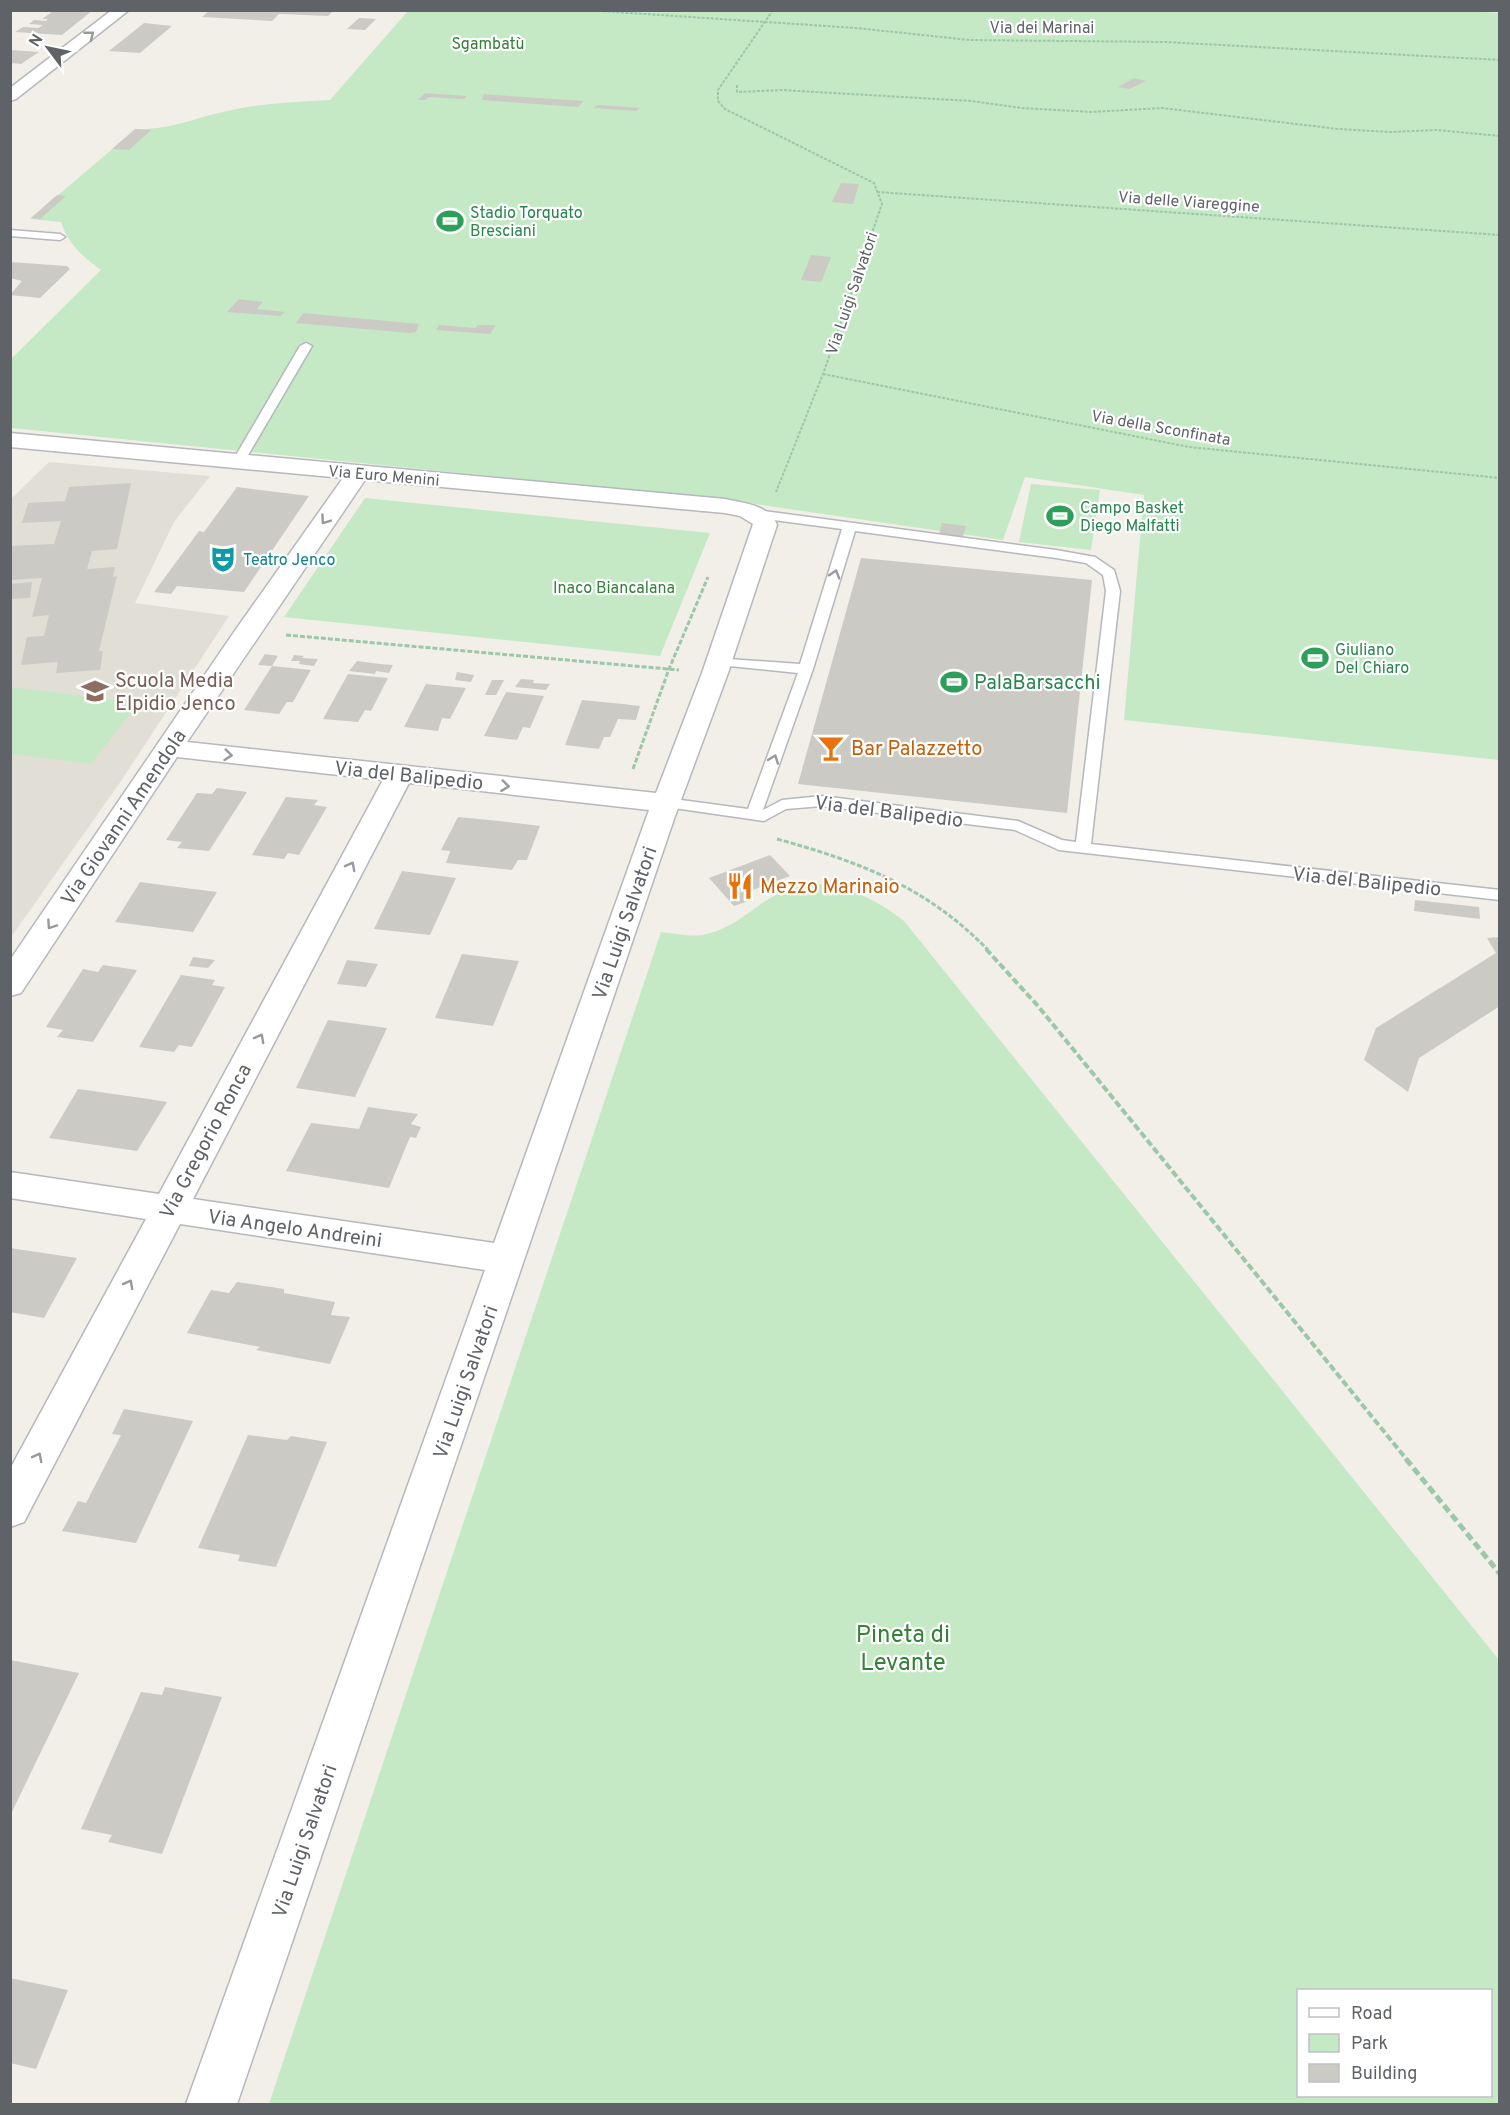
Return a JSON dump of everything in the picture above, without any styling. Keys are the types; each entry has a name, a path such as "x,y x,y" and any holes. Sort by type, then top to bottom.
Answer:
{"street":[{"path":"10,96 122,10"},
{"path":"10,72 39,74"},
{"name":"Via Euro Menini","path":"10,440 725,506 756,514"},
{"name":"Via Giovanni Amendola","path":"10,985 247,632 359,472"},
{"name":"Via Luigi Salvatori","path":"212,2104 666,803 761,540 764,521 756,514"},
{"name":"Via del Balipedio","path":"170,748 666,803"},
{"name":"Via Gregorio Ronca","path":"10,1509 400,774"},
{"name":"Via Angelo Andreini","path":"10,1185 508,1259"}],"lane":[{"path":"10,233 60,237"},
{"path":"238,462 306,346"},
{"path":"756,514 1076,557 1090,560 1108,573 1113,591 1083,848"},
{"path":"754,814 806,669 850,525"},
{"path":"717,667 806,669"},
{"name":"Via del Balipedio","path":"666,803 764,816 782,805 822,801 946,819 1018,826 1059,844 1083,848 1500,896"}],"path":[{"name":"Via dei Marinai","path":"585,10 765,22 970,40 1142,41 1500,60"},
{"path":"773,10 718,90 718,101 725,109 873,183 877,192"},
{"path":"737,84 737,92 782,90 971,101 1022,108 1091,112 1162,108 1338,129 1390,132 1437,130 1500,136"},
{"name":"Via delle Viareggine","path":"877,192 1500,235"},
{"name":"Via Luigi Salvatori","path":"756,514 775,495 823,374 882,204 877,192"},
{"name":"Via della Sconfinata","path":"823,374 1189,447 1500,478"},
{"path":"622,799 669,669 709,575"},
{"path":"247,632 669,669 717,667"},
{"path":"896,880 927,899 960,925 994,956 1025,990 1500,1574"}],"shaded area":[{"name":"Scuola Media Elpidio Jenco","path":"49,462 210,476 174,522 135,603 229,616 121,781 11,937 11,499"}],"green space":[{"name":"Sgambatù","path":"1459,10 1499,13 1499,760 1124,720 1144,495 1025,477 1003,540 720,499 11,428 11,359 101,270 77,249 61,222 30,219 136,129 160,128 256,106 330,100 408,11"},
{"name":"Campo Basket Diego Malfatti","path":"1031,484 1100,490 1091,550 1019,542"},
{"name":"Inaco Biancalana","path":"365,498 710,533 660,656 284,617"},
{"path":"11,687 138,703 91,764 11,754"},
{"name":"Pineta di Levante","path":"819,884 844,889 884,907 904,921 1499,1660 1499,2104 269,2104 661,932 702,935 715,932 737,921 776,895 799,887"}],"building":[{"path":"93,10 62,35 15,32 23,27 38,28 43,25 29,24 34,20 46,21 48,19 42,19 53,11"},
{"path":"210,10 334,10 328,16 279,14 272,21 202,17"},
{"path":"359,18 376,19 365,30 347,29"},
{"path":"144,23 172,26 140,53 109,51"},
{"path":"10,50 39,52 21,64 10,63"},
{"path":"1134,78 1146,81 1129,89 1118,87"},
{"path":"425,93 467,96 464,99 429,97 425,100 418,100"},
{"path":"484,94 584,101 578,107 482,100"},
{"path":"597,105 640,108 636,111 594,108"},
{"path":"135,129 151,130 129,150 112,149"},
{"path":"841,183 859,184 853,204 832,202"},
{"path":"57,195 66,196 40,219 31,218"},
{"path":"811,255 831,257 821,282 801,280"},
{"path":"10,262 67,266 70,269 40,298 10,295 22,281 10,278"},
{"path":"239,299 263,302 257,309 285,312 280,316 227,312"},
{"path":"303,313 419,324 416,332 410,333 296,323"},
{"path":"439,325 475,328 478,325 496,325 490,334 436,330"},
{"path":"131,483 117,549 92,551 87,569 115,567 113,577 117,576 99,651 103,651 100,670 56,673 58,662 21,665 27,637 44,636 49,615 32,617 42,578 10,580 10,546 54,544 61,521 22,523 28,503 65,501 69,487"},
{"name":"Teatro Jenco","path":"237,487 309,496 244,592 177,586 171,594 154,592 199,531 204,532"},
{"path":"942,523 966,526 962,540 938,538"},
{"name":"PalaBarsacchi","path":"861,558 1092,580 1067,813 798,784"},
{"path":"32,582 30,598 10,599 10,584"},
{"path":"265,654 278,656 272,666 258,665"},
{"path":"294,655 318,659 314,666 299,664 300,661 291,661"},
{"path":"357,661 393,665 389,673 349,671"},
{"path":"272,666 311,670 293,702 287,702 279,714 244,710"},
{"path":"457,672 474,675 471,682 455,680"},
{"path":"348,674 388,678 371,711 365,710 358,722 323,719"},
{"path":"521,679 534,680 533,683 550,684 546,690 515,687"},
{"path":"492,680 504,680 496,695 485,695"},
{"path":"426,684 466,688 450,719 442,718 438,731 404,727"},
{"path":"506,692 544,696 530,728 523,727 517,740 484,736"},
{"path":"582,700 640,706 636,720 618,719 610,737 604,737 599,749 565,745"},
{"path":"217,788 247,792 209,851 177,848 182,842 166,840 197,793 212,794"},
{"path":"286,797 318,800 314,805 327,807 299,855 288,853 284,859 252,855"},
{"path":"458,817 540,826 527,860 518,860 512,870 446,863 450,851 441,850"},
{"name":"Mezzo Marinaio","path":"770,855 790,876 745,893 751,900 734,906 709,878"},
{"path":"402,871 456,878 430,935 374,929"},
{"path":"140,882 217,892 193,932 115,922"},
{"path":"1415,900 1479,907 1480,919 1414,911"},
{"path":"1500,937 1500,1006 1419,1058 1408,1092 1364,1060 1376,1028 1496,953 1487,938"},
{"path":"462,954 519,961 493,1026 435,1018"},
{"path":"193,957 215,960 208,968 189,966"},
{"path":"347,960 378,964 366,987 337,984"},
{"path":"103,965 137,970 93,1042 57,1037 63,1030 46,1027 83,969 98,972"},
{"path":"181,975 215,980 212,985 225,987 192,1047 179,1045 174,1052 139,1047"},
{"path":"328,1020 387,1028 355,1097 296,1088"},
{"path":"78,1089 167,1102 137,1151 49,1138"},
{"path":"368,1107 418,1114 411,1124 421,1127 416,1138 410,1137 389,1188 286,1171 311,1123 359,1129"},
{"path":"10,1248 77,1258 44,1318 10,1312"},
{"path":"237,1282 284,1289 284,1293 335,1302 331,1315 350,1317 330,1364 256,1350 260,1347 187,1333 211,1290 229,1293"},
{"path":"124,1409 193,1421 136,1543 62,1531 78,1501 86,1503 121,1435 112,1434"},
{"path":"248,1435 287,1440 291,1436 327,1442 276,1567 238,1561 240,1555 198,1548"},
{"path":"10,1660 79,1673 10,1816"},
{"path":"165,1687 222,1697 162,1854 108,1842 112,1835 81,1829 141,1692 162,1695"},
{"path":"10,1978 68,1990 36,2069 10,2063"}],"place":[{"name":"Stadio Torquato Bresciani","path":"450,221"},
{"name":"Campo Basket Diego Malfatti","path":"1060,516"},
{"name":"Teatro Jenco","path":"223,559"},
{"name":"Giuliano Del Chiaro","path":"1315,658"},
{"name":"PalaBarsacchi","path":"954,682"},
{"name":"Scuola Media Elpidio Jenco","path":"95,691"},
{"name":"Bar Palazzetto","path":"831,748"},
{"name":"Mezzo Marinaio","path":"740,886"}]}
